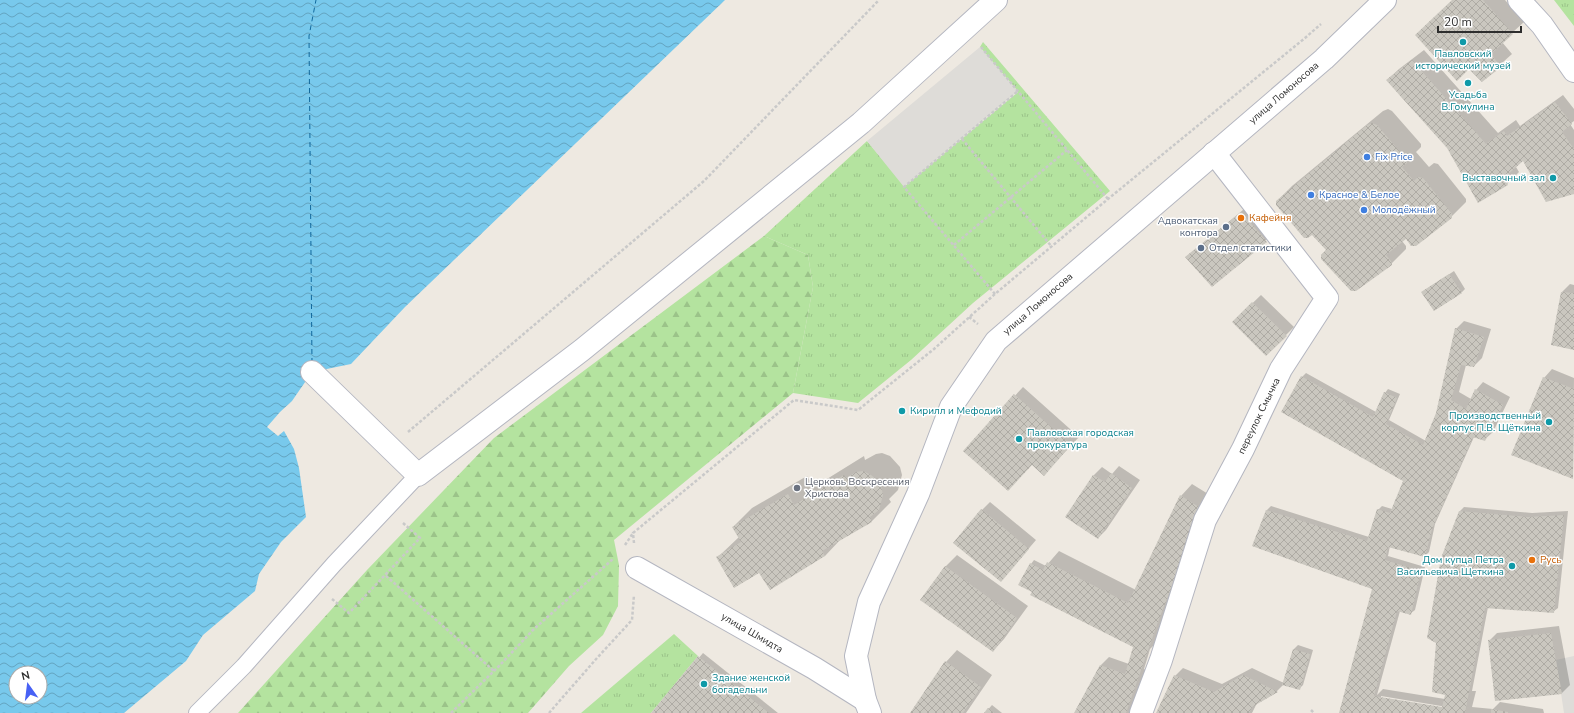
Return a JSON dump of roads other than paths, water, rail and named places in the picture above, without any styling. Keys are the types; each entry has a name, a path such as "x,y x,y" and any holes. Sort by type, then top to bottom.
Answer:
{"street":[{"path":"312,372 418,475 582,350 861,123 996,0"},
{"name":"улица Ломоносова","path":"867,706 856,656 869,602 918,494 951,407 996,341 1324,59 1385,0"},
{"path":"1519,0 1542,25 1574,71"},
{"name":"переулок Смычка","path":"1141,713 1161,660 1205,520 1243,449 1281,368 1327,298 1214,153"},
{"name":"улица Шмидта","path":"637,568 808,664 867,706"}],"lane":[{"path":"197,713 244,666 334,564 418,475"}],"water":[{"path":"0,0 725,0 405,307 351,364 312,372 292,401 267,427 278,436 284,431 294,449 299,468 306,517 281,542 259,574 255,591 203,635 186,661 124,713 0,713"}],"place":[{"name":"Павловский исторический музей","path":"1463,42"},
{"name":"Усадьба В.Гомулина","path":"1468,83"},
{"name":"Fix Price","path":"1367,157"},
{"name":"Выставочный зал","path":"1553,178"},
{"name":"Красное & Белое","path":"1311,195"},
{"name":"Молодёжный","path":"1364,210"},
{"name":"Кафейня","path":"1241,218"},
{"name":"Адвокатская контора","path":"1226,227"},
{"name":"Отдел статистики","path":"1201,248"},
{"name":"Кирилл и Мефодий","path":"902,411"},
{"name":"Производственный корпус П.В. Щёткина","path":"1549,422"},
{"name":"Павловская городская прокуратура","path":"1019,439"},
{"name":"Церковь Воскресения Христова","path":"797,488"},
{"name":"Русь","path":"1532,560"},
{"name":"Дом купца Петра Васильевича Щеткина","path":"1512,566"},
{"name":"Здание женской богадельни","path":"704,684"}]}
